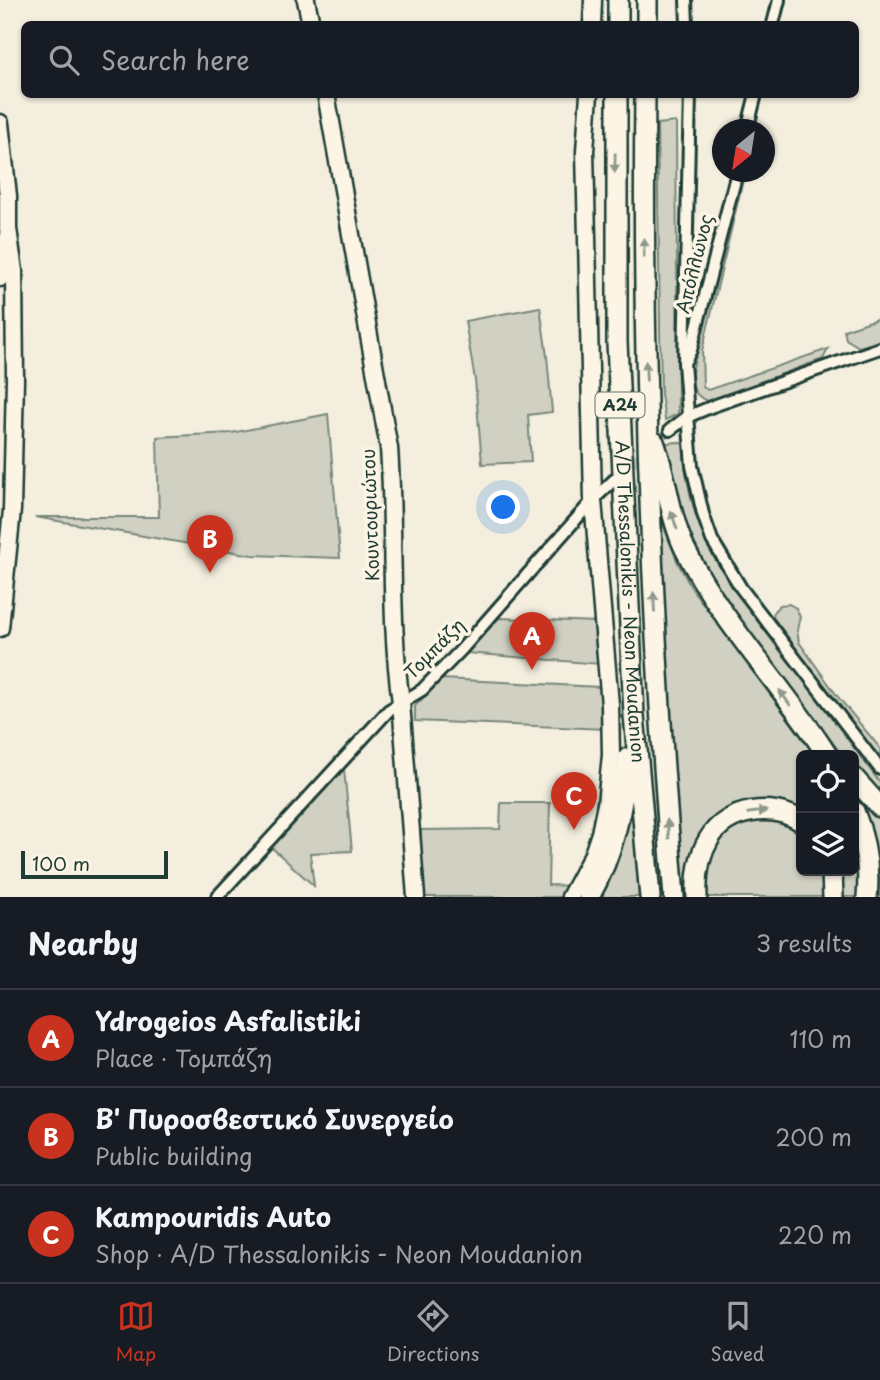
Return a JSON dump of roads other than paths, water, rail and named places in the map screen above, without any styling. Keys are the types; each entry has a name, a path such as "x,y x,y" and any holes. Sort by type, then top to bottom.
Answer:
{"highway":[{"path":"618,0 618,21"},
{"path":"647,0 647,21"},
{"name":"A/D Thessalonikis - Neon Moudanion","path":"617,98 617,342 634,715 650,897"},
{"name":"A/D Thessalonikis - Neon Moudanion","path":"645,98 648,425 661,741 674,897"},
{"name":"Α24","path":"648,425 663,466 676,527 692,562 712,595 824,750"},
{"name":"Α24","path":"589,897 604,868 618,823 634,715"},
{"path":"859,784 880,807"},
{"path":"697,897 696,878 704,849 721,826 748,812 764,810 779,811 796,819"},
{"path":"855,813 866,856 867,897"},
{"path":"833,897 834,876"}],"street":[{"path":"306,0 310,21"},
{"path":"592,21 593,0"},
{"path":"686,0 687,21"},
{"path":"774,21 779,0"},
{"name":"Κουντουριώτου","path":"327,98 389,448 392,494 390,550 397,673 416,897"},
{"path":"570,897 593,854 600,833 611,771 610,705 593,500 585,151 589,98"},
{"path":"690,98 684,363 695,484 712,540 741,588 880,769"},
{"path":"750,119 755,98"},
{"path":"0,123 14,271 15,380 4,499 0,628"},
{"name":"Απόλλωνος","path":"684,363 691,350 734,182"},
{"path":"0,278 8,229"},
{"path":"670,430 687,417 784,380 880,348"},
{"name":"Τομπάζη","path":"217,897 383,716 422,690 461,650 593,500 614,480"}],"tunnel":[{"path":"621,473 670,430"}],"place":[{"name":"Β' Πυροσβεστικό Συνεργείο","path":"210,573"},
{"name":"Ydrogeios Asfalistiki","path":"532,670"},
{"name":"Kampouridis Auto","path":"574,830"}]}
